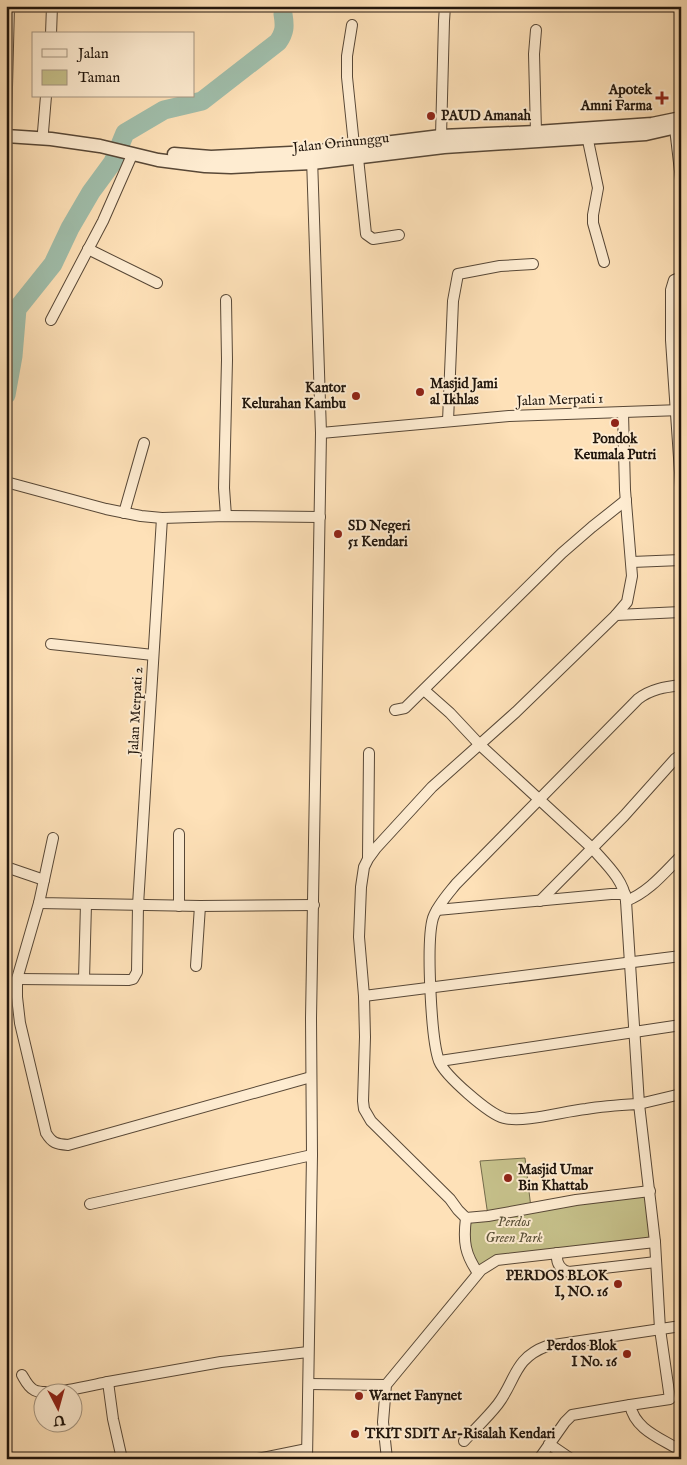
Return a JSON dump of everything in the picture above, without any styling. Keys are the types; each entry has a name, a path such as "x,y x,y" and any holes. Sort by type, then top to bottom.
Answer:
{"street":[{"path":"6,127 9,6"},
{"path":"51,32 52,6"},
{"path":"441,136 445,6"},
{"path":"352,26 347,56 347,77 354,145"},
{"path":"536,30 534,54 536,132"},
{"path":"43,132 46,98"},
{"name":"Jalan Orinunggu","path":"6,127 43,132 101,144 127,152 211,157 358,158 444,146 586,133 652,124 679,124"},
{"path":"679,124 681,180"},
{"name":"Jalan Orinunggu","path":"312,157 354,145 441,136 536,132 586,133"},
{"path":"586,133 598,188 593,223 604,262"},
{"name":"Jalan Orinunggu","path":"6,136 101,144"},
{"path":"51,320 103,221 127,152"},
{"path":"258,1459 307,1454 321,433 312,157"},
{"path":"358,158 366,234 374,239 399,235"},
{"path":"88,249 157,282"},
{"path":"448,421 453,301 458,274 533,264"},
{"path":"681,278 674,280 671,290 671,347 678,411 681,487"},
{"path":"226,300 227,360 224,488 226,516"},
{"name":"Jalan Merpati 1","path":"321,433 554,413 678,411"},
{"path":"478,1273 467,1252 465,1241 466,1218 371,1121 364,1109 364,996 359,936 364,867 376,848 432,787 480,745 616,615 627,602 632,576 632,562 626,500 623,413"},
{"path":"124,512 144,443"},
{"path":"6,482 106,509 140,516 162,518 226,516 320,517"},
{"path":"395,710 405,708 562,553 626,500"},
{"name":"Jalan Merpati 2","path":"84,979 129,980 137,972 138,905 152,655 162,518"},
{"path":"632,562 681,560"},
{"path":"616,615 681,612"},
{"path":"51,644 152,655"},
{"path":"681,685 659,688 646,692 638,698 456,884 433,917 430,935 434,1031 440,1061 444,1070 497,1115 506,1119 523,1118 639,1104 681,1094"},
{"path":"424,690 450,713 480,745 538,800 592,848 622,885 626,898 639,1104 655,1242 660,1329 675,1399 572,1415 539,1459"},
{"path":"368,859 370,753"},
{"path":"540,901 675,759 681,755"},
{"path":"178,906 179,834"},
{"path":"53,838 39,903 17,979 20,1023 46,1133 51,1141 55,1144 68,1145 311,1077"},
{"path":"437,910 611,894 626,898 639,896 681,856"},
{"path":"6,867 44,880"},
{"path":"39,903 178,906 314,905"},
{"path":"17,979 84,979 86,904"},
{"path":"196,966 200,906"},
{"path":"364,996 629,961 681,956"},
{"path":"440,1061 681,1025"},
{"path":"90,1204 312,1155"},
{"path":"466,1218 488,1216 576,1200 650,1191"},
{"path":"387,1459 382,1422 386,1385 485,1266 497,1260 655,1242"},
{"path":"557,1253 556,1258 560,1267 564,1271 569,1272 656,1262"},
{"path":"464,1441 498,1403 528,1355 536,1350 547,1346 681,1326"},
{"path":"22,1375 34,1390 42,1392 60,1391 221,1362 308,1352"},
{"path":"108,1382 113,1419 122,1459"},
{"path":"309,1384 386,1385"},
{"path":"630,1405 637,1422 681,1451"},
{"path":"549,1444 571,1459"}],"green space":[{"name":"Perdos Green Park","path":"525,1158 531,1208 650,1191 654,1241 557,1253 477,1268 467,1252 466,1218 488,1216 480,1161"}],"waterway":[{"path":"6,395 13,356 17,309 53,264 70,228 91,192 113,162 125,133 164,110 202,101 278,42 284,29 283,14"}],"place":[{"name":"Apotek Amni Farma","path":"662,98"},
{"name":"PAUD Amanah","path":"431,116"},
{"name":"Masjid Jami al Ikhlas","path":"420,392"},
{"name":"Kantor Kelurahan Kambu","path":"356,396"},
{"name":"Pondok Keumala Putri","path":"615,423"},
{"name":"SD Negeri 51 Kendari","path":"338,534"},
{"name":"Masjid Umar Bin Khattab","path":"508,1178"},
{"name":"PERDOS BLOK I, NO. 16","path":"618,1284"},
{"name":"Perdos Blok I No. 16","path":"627,1354"},
{"name":"Warnet Fanynet","path":"359,1396"},
{"name":"TKIT SDIT Ar-Risalah Kendari","path":"355,1434"}]}
